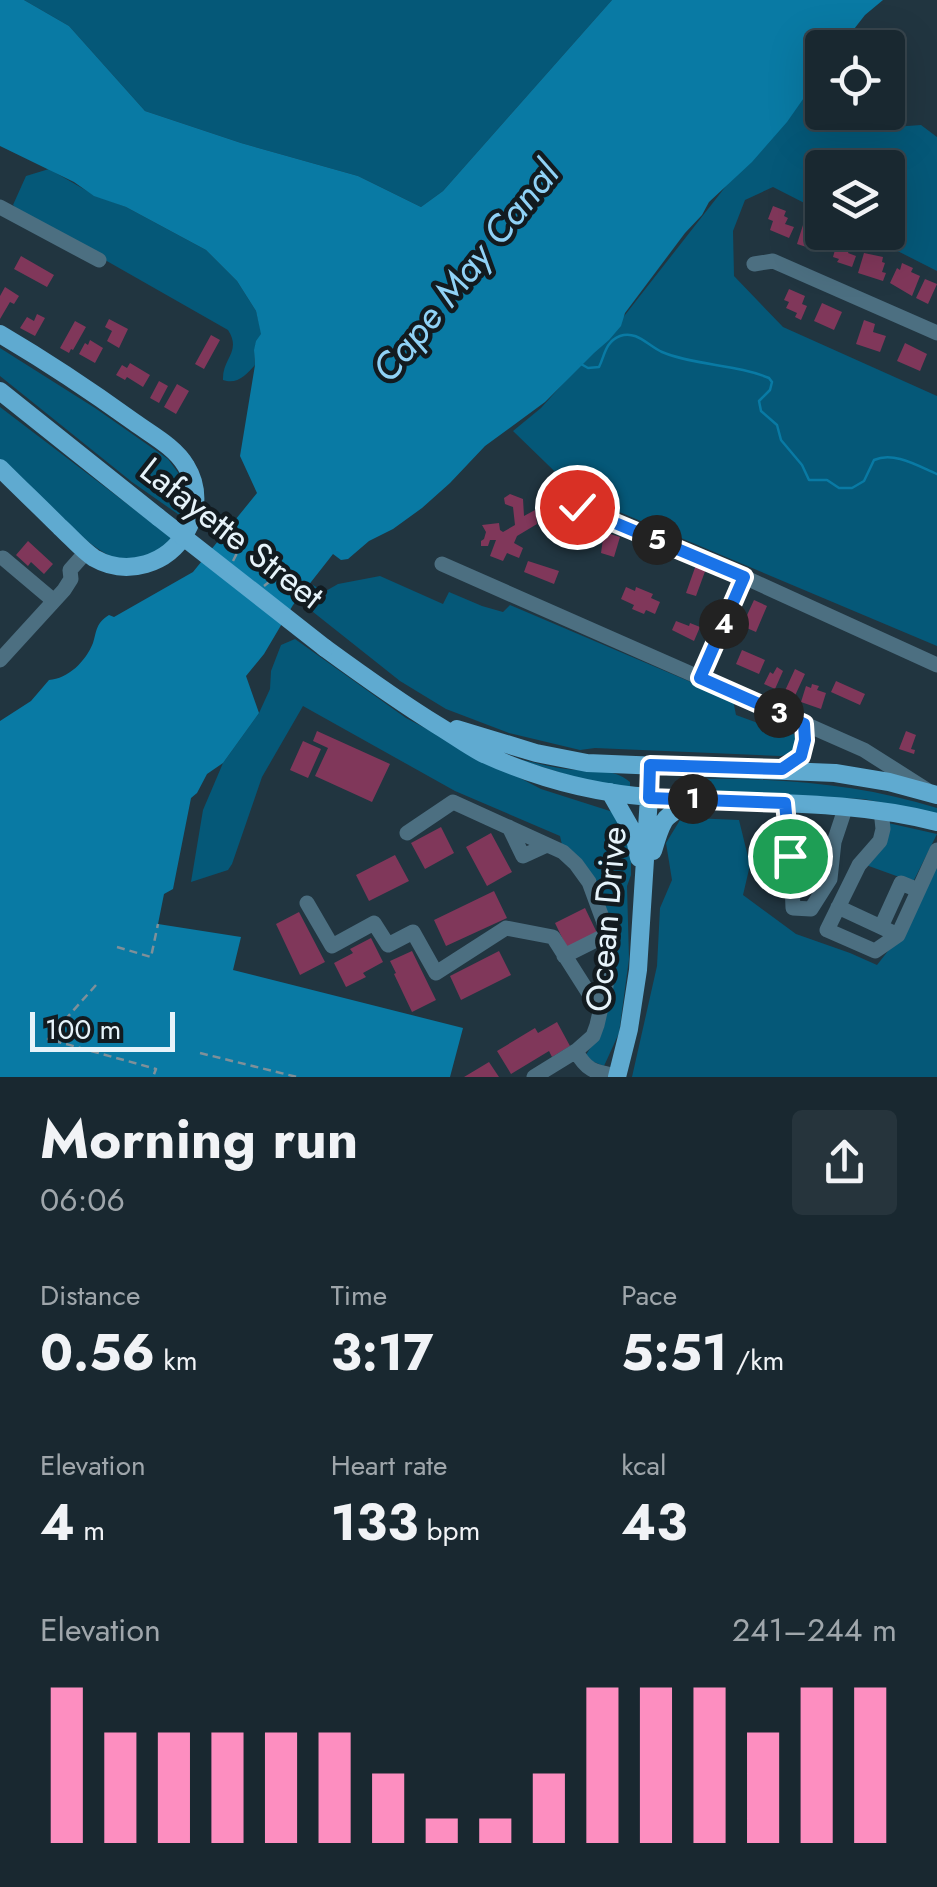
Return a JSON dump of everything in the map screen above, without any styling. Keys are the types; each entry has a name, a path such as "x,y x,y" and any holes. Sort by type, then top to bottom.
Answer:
{"main road":[{"path":"0,334 106,401 168,446 192,478 194,514 184,536 165,556 130,567 105,563 86,552 0,468"},
{"name":"Lafayette Street","path":"0,391 386,694 478,750 516,767 610,792 649,798 846,806 937,822"},
{"name":"Lafayette Street","path":"428,719 536,753 587,763 853,775 934,793"},
{"path":"782,769 801,756 804,724"},
{"name":"Ocean Drive","path":"617,1077 635,997 650,765"},
{"path":"610,792 634,834 644,883"},
{"path":"644,883 662,821 674,810 699,800"}],"street":[{"path":"0,207 99,260"},
{"path":"754,264 773,261 937,333"},
{"path":"577,507 744,577 937,665"},
{"path":"0,660 54,601 71,578 70,570 86,552"},
{"path":"1,556 54,601"},
{"path":"442,564 876,756 934,793"},
{"path":"700,678 744,577"},
{"path":"406,833 454,802 563,852 589,882 610,939 600,1011 592,1036 576,1051 534,1077"},
{"path":"785,803 792,851 793,908 812,909 830,879 833,850 846,806"},
{"path":"881,810 880,840 859,864 828,930 875,951 898,934 937,850"},
{"path":"815,849 833,850"},
{"path":"759,868 792,851"},
{"path":"881,927 901,883 918,890"},
{"path":"306,902 332,946 374,923 388,945 413,932 436,973 506,928 552,937 600,1011"},
{"path":"838,908 898,934"},
{"path":"564,956 608,934"},
{"path":"576,1051 582,1063 592,1070 617,1077"}],"path":[{"path":"117,947 150,956 158,924"},
{"path":"96,986 48,1040 156,1069 153,1077"},
{"path":"200,1052 297,1077"}],"shaded area":[{"path":"24,0 612,0 443,191 421,207 358,176 145,111 69,26"},
{"path":"805,85 805,130 905,130 905,126 921,125 937,137 937,271 896,250 905,250 905,150 805,150 805,203 773,187 745,200 733,231 734,276 783,327 937,396 937,646 579,495 513,431 541,408 625,315"},
{"path":"49,169 206,250 237,281 256,311 262,335 254,353 255,365 237,380 223,380 233,344 228,330 19,211 13,205 26,176"},
{"path":"0,348 168,459 186,491 182,517 0,376"},
{"path":"0,407 172,538 140,559 126,560 97,548 0,460"},
{"path":"380,576 443,604 449,592 503,612 510,605 733,700 736,715 774,729 779,723 795,738 795,752 781,756 580,750 509,733 446,709 400,681 303,604 313,585 324,592 338,584"},
{"path":"295,639 406,718 541,789 613,812 626,829 631,849 627,886 629,959 619,1033 604,1066 584,1058 604,1026 611,926 563,849 560,836 455,791 303,706 262,777 232,864 228,870 191,882 203,810 223,763 259,713 270,689 271,671 281,645"},
{"path":"517,759 608,772 623,777 630,786 587,781"},
{"path":"687,779 750,779 845,787 907,799 937,808 937,814 864,799 678,792 679,783"},
{"path":"680,820 739,820 750,865 743,895 796,934 877,965 937,864 937,1077 632,1077 657,966 660,908 672,880 666,843"},
{"path":"888,823 937,834 913,882 866,865"}],"water":[{"name":"Cape May Canal","path":"0,0 24,0 69,26 145,111 358,176 421,207 443,191 612,0 883,0 853,30 805,30 805,96 752,162 709,202 609,340 545,402 485,446 422,508 348,559 341,560 333,554 246,676 259,713 223,763 207,774 191,798 173,889 164,894 158,924 241,937 233,970 463,1028 450,1077 0,1077 0,721 31,701 49,680 75,668 90,650 105,618 114,617 193,572 257,493 240,456 254,350 261,334 256,311 237,281 206,250 0,146"}],"building":[{"path":"773,206 786,211 785,224 794,227 789,238 770,230 773,221 768,219"},
{"path":"805,226 805,247 797,244"},
{"path":"835,250 849,250 848,253 856,256 852,267 833,257"},
{"path":"864,253 883,257 883,281 858,273"},
{"path":"21,256 54,275 47,287 14,269"},
{"path":"902,263 920,276 912,296 890,283"},
{"path":"925,279 937,284 928,304 916,298"},
{"path":"5,287 19,296 14,304 10,302 0,319 0,296"},
{"path":"789,289 805,296 802,304 807,306 801,320 786,308 789,302 784,300"},
{"path":"822,303 842,312 834,330 814,321"},
{"path":"37,314 45,318 35,336 20,328 27,317 34,321"},
{"path":"109,319 128,329 119,348 107,341 112,331 105,327"},
{"path":"864,320 875,324 873,332 886,336 880,352 856,344"},
{"path":"75,321 86,327 69,353 60,348"},
{"path":"211,335 220,340 204,369 195,364"},
{"path":"90,340 103,348 95,363 79,354"},
{"path":"905,343 927,354 920,371 897,361"},
{"path":"130,363 150,375 143,387 116,375 122,365 127,368"},
{"path":"159,381 168,386 159,403 150,398"},
{"path":"177,384 189,391 176,414 164,407"},
{"path":"510,494 523,499 524,516 535,510 537,524 517,536 514,543 523,548 519,558 507,553 503,561 490,556 496,540 481,546 486,532 482,525 499,523 503,532 515,525 513,507 505,504 504,498"},
{"path":"573,521 584,525 578,542 567,537"},
{"path":"604,532 620,537 614,557 601,553"},
{"path":"28,541 53,564 44,574 16,555"},
{"path":"528,561 559,571 554,584 524,572"},
{"path":"697,562 707,566 696,596 686,593"},
{"path":"626,587 653,594 651,598 660,602 655,614 632,609 634,605 621,599"},
{"path":"754,600 767,606 756,632 742,626"},
{"path":"676,621 700,627 694,641 672,630"},
{"path":"742,650 765,660 759,674 736,664"},
{"path":"777,667 783,671 775,689 764,684"},
{"path":"795,669 805,674 793,700 783,695"},
{"path":"836,681 865,694 860,705 831,692"},
{"path":"812,684 826,693 821,709 801,702 806,686 811,688"},
{"path":"317,731 390,764 372,802 315,776 328,748 313,741"},
{"path":"906,731 916,735 911,749 914,754 899,749"},
{"path":"303,741 321,749 308,778 290,770"},
{"path":"441,827 454,853 425,869 411,843"},
{"path":"491,833 512,872 487,886 466,847"},
{"path":"395,855 409,881 369,901 356,875"},
{"path":"803,866 827,867 826,883 802,881"},
{"path":"494,891 507,918 446,946 434,920"},
{"path":"585,908 597,933 567,948 555,923"},
{"path":"299,912 325,962 300,975 276,924"},
{"path":"371,938 383,962 346,987 334,963"},
{"path":"412,951 436,1000 412,1012 390,961"},
{"path":"499,951 511,975 461,1000 450,976"},
{"path":"557,1022 570,1046 552,1057 549,1051 511,1074 497,1051 535,1028 538,1033"},
{"path":"489,1062 499,1077 464,1077"}],"waterway":[{"path":"581,364 599,367 611,342 632,335 675,357 769,378 770,390 759,401 761,411 777,425 781,440 809,480 827,480 839,488 852,488 864,481 874,460 890,457 937,474"}],"tunnel":[{"path":"794,848 815,849"}],"route":[{"path":"577,507 744,577 700,678 804,724 801,756 782,769 650,765 649,798 785,803 790,856"}]}
